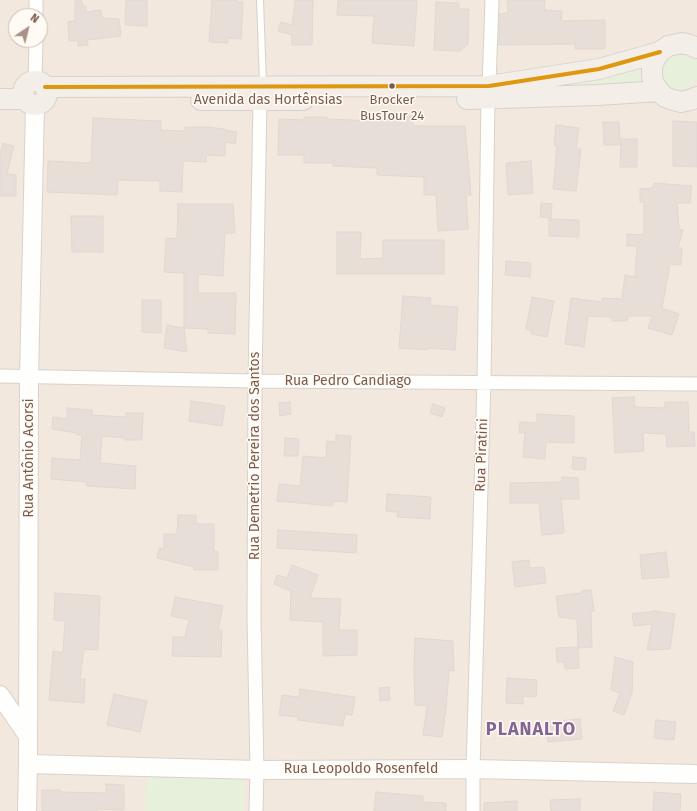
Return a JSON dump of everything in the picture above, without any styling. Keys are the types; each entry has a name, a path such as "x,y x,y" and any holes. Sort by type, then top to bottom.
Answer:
{"main road":[{"name":"Avenida das Hortênsias","path":"489,93 599,68 660,52 668,46 692,42"},
{"path":"660,52 652,67 652,76 658,91 665,97 681,102 697,97"},
{"name":"Avenida das Hortênsias","path":"0,86 35,93"},
{"name":"Avenida das Hortênsias","path":"0,99 35,93 489,93 658,91"}],"street":[{"name":"Rua Piratini","path":"474,811 473,769 484,381 492,0"},
{"name":"Rua Antônio Acorsi","path":"27,811 29,376 36,48"},
{"name":"Rua Demetrio Pereira dos Santos","path":"256,811 257,770 254,617 255,381 262,93"},
{"name":"Rua Pedro Candiago","path":"0,376 255,381 484,381 697,384"},
{"path":"0,695 28,736"},
{"name":"Rua Leopoldo Rosenfeld","path":"28,764 257,770 473,769 696,774"}],"lane":[{"path":"260,0 262,93"}],"shaded area":[{"path":"0,0 697,0 697,811 0,811"}],"green space":[{"path":"669,50 694,54 697,58 697,79 691,86 677,90 670,88 660,78 660,59"},
{"path":"646,64 645,84 619,90 516,86 621,73 636,69"},
{"path":"147,776 237,776 244,782 244,811 145,811"}],"building":[{"path":"75,0 81,0 83,6 86,6 86,12 101,10 102,18 119,19 121,36 87,40 88,45 78,46 78,41 69,41 68,22 75,21"},
{"path":"126,0 147,0 147,26 125,25"},
{"path":"212,0 238,0 237,2 243,2 241,39 228,38 228,43 209,42"},
{"path":"295,0 313,0 312,45 292,45 292,35 278,31 281,22 292,25"},
{"path":"338,0 417,0 414,46 372,43 374,16 337,15"},
{"path":"507,0 545,0 544,10 562,11 561,21 605,20 605,49 575,49 575,44 499,45 500,14 508,13"},
{"path":"436,2 459,3 459,9 469,9 468,44 460,51 434,50"},
{"path":"378,116 412,116 413,126 465,126 471,195 466,195 468,229 438,231 436,195 424,195 424,177 377,175 377,168 333,166 333,163 304,163 304,155 278,155 279,119 304,120 304,117 327,117 327,119 378,121"},
{"path":"93,118 161,121 161,130 185,131 185,127 206,127 237,132 235,144 225,142 225,156 206,155 206,162 183,161 182,192 160,191 160,181 118,180 117,195 47,192 48,161 91,163"},
{"path":"673,121 697,122 697,167 673,166"},
{"path":"603,122 619,122 620,145 604,145"},
{"path":"556,125 579,128 576,149 581,149 576,191 553,189 557,146 554,145"},
{"path":"621,139 637,139 637,167 620,167"},
{"path":"3,143 14,146 7,174 16,175 16,196 0,196 0,154"},
{"path":"531,161 533,193 508,195 506,163"},
{"path":"655,183 692,186 690,203 677,203 679,229 683,230 678,248 682,248 681,265 670,264 662,308 679,314 672,335 648,328 652,316 628,316 627,321 612,321 612,317 588,316 584,347 565,344 571,298 602,302 602,298 622,299 625,275 635,277 637,246 627,246 627,234 644,235 644,202 640,202 640,189 652,188"},
{"path":"541,203 552,204 551,218 540,217"},
{"path":"178,204 233,204 235,233 225,233 223,276 198,274 198,293 236,293 235,334 208,333 208,329 184,328 184,273 164,272 166,238 177,239"},
{"path":"71,216 103,216 103,252 72,252"},
{"path":"549,219 579,220 579,237 549,236"},
{"path":"337,232 361,232 360,259 383,258 383,240 444,240 444,274 337,274"},
{"path":"506,261 531,263 530,277 505,275"},
{"path":"403,296 431,298 430,305 458,307 455,350 399,348"},
{"path":"532,297 554,301 547,337 531,334 532,331 526,329"},
{"path":"142,300 161,300 161,333 142,332"},
{"path":"167,325 184,328 187,352 164,348"},
{"path":"634,397 635,407 665,408 665,402 688,402 689,432 694,432 695,446 667,447 666,434 643,433 644,451 615,453 612,398"},
{"path":"191,401 225,406 222,426 189,421"},
{"path":"290,402 291,414 280,416 279,403"},
{"path":"433,404 445,408 442,417 430,413"},
{"path":"67,408 92,410 92,415 126,417 126,413 143,413 142,440 125,440 125,438 102,436 100,463 136,466 135,489 87,486 87,482 51,479 52,458 80,460 82,435 52,429 53,417 67,419"},
{"path":"537,414 574,416 574,443 546,442 545,459 523,457 525,433 519,433 520,422 537,423"},
{"path":"336,435 351,436 347,502 333,501 332,506 277,501 279,484 300,486 303,456 326,458 327,441 336,442"},
{"path":"285,438 299,439 298,456 284,456"},
{"path":"573,457 586,458 585,470 572,469"},
{"path":"562,477 578,478 579,499 561,499 564,533 542,535 539,503 510,503 510,483 562,482"},
{"path":"387,494 431,497 430,519 397,517 398,512 386,511"},
{"path":"178,515 196,515 196,524 214,524 214,551 218,552 218,570 194,570 194,567 157,558 159,548 164,549 164,534 177,534"},
{"path":"278,530 357,535 356,553 277,548"},
{"path":"666,552 669,577 642,579 640,555"},
{"path":"529,560 530,568 544,567 546,583 515,587 512,562"},
{"path":"292,565 318,575 310,598 341,599 339,630 357,630 357,655 323,656 323,622 290,620 291,591 274,584 277,575 287,578"},
{"path":"591,590 594,611 591,611 592,647 578,648 577,619 559,617 556,596 581,593 581,591"},
{"path":"55,593 100,596 98,650 84,649 80,679 85,679 84,703 49,700 53,651 63,653 65,621 54,620"},
{"path":"175,597 223,606 218,630 222,630 221,657 172,656 173,637 185,637 189,620 171,616"},
{"path":"655,611 675,614 670,649 647,650 652,624 634,626 632,614"},
{"path":"415,638 453,641 454,671 449,670 442,737 423,735 427,706 415,705"},
{"path":"578,647 579,668 565,669 564,662 557,662 556,648"},
{"path":"615,657 633,662 632,693 624,715 613,711 620,693 611,690"},
{"path":"507,678 537,680 536,697 523,696 523,704 506,703"},
{"path":"389,687 390,700 380,701 379,688"},
{"path":"300,689 355,697 352,715 345,714 343,726 298,720 298,717 279,715 282,695 299,697"},
{"path":"114,694 147,701 140,732 107,725"},
{"path":"580,719 582,739 548,742 546,722"},
{"path":"656,720 676,722 674,740 654,738"},
{"path":"106,784 124,785 124,810 97,809 97,811 42,811 42,790 106,793"},
{"path":"376,792 423,796 423,802 446,803 446,811 374,811"},
{"path":"654,792 681,794 680,811 653,811"},
{"path":"580,799 580,811 551,811 550,800"},
{"path":"517,801 517,811 484,811 484,803"}],"transit line":[{"path":"45,87 489,86 599,69 660,52"}],"place":[{"name":"Brocker BusTour 24","path":"392,86"}],"district":[{"name":"PLANALTO","path":"531,730"}]}
